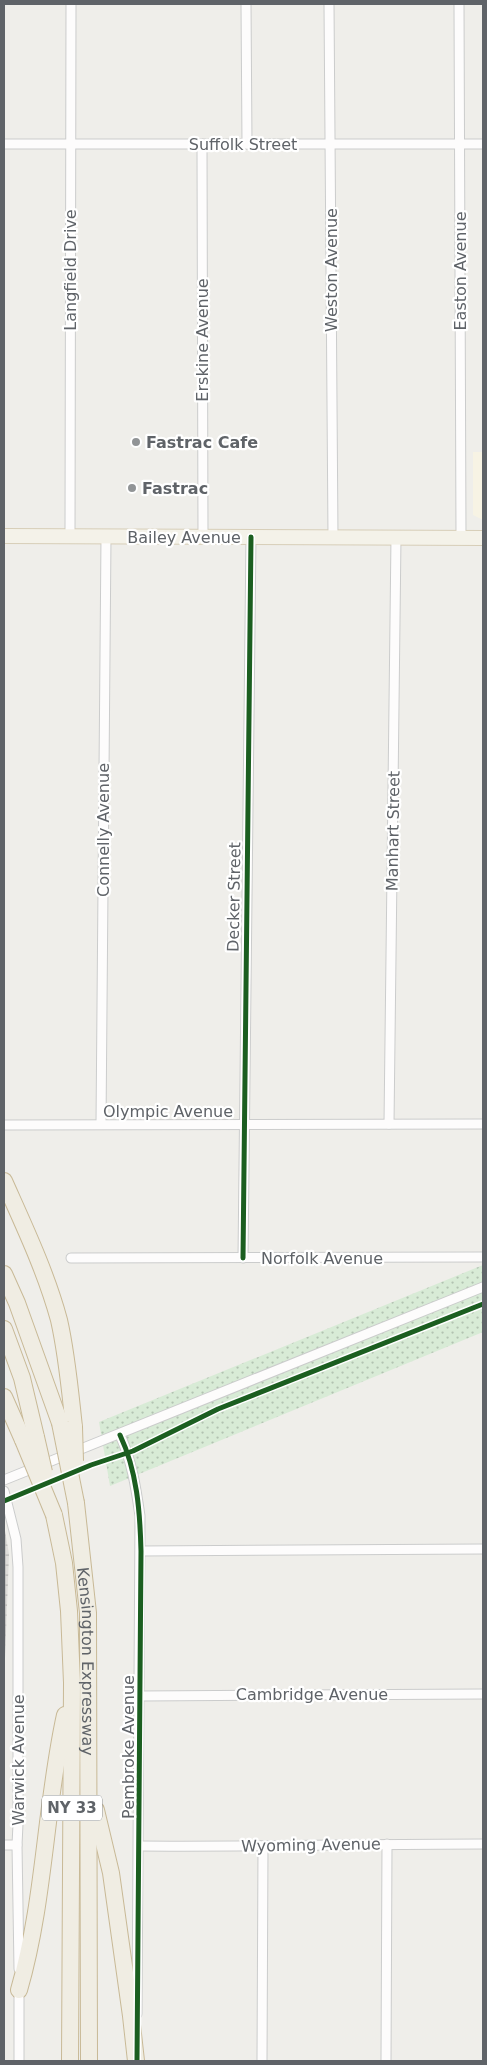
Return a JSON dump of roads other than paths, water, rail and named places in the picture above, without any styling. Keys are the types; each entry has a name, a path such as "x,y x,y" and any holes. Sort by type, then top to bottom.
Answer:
{"highway":[{"path":"4,1181 43,1272 58,1319 67,1365 67,1425"},
{"path":"4,1274 67,1425"},
{"path":"4,1329 22,1378 29,1438"},
{"path":"4,1397 29,1438"},
{"name":"Kensington Expressway","path":"67,1425 88,1613 90,1786 89,2061"},
{"name":"Kensington Expressway","path":"29,1438 54,1516 64,1564 69,1611 72,1683 70,2061"},
{"path":"19,1990 36,1910 56,1756 72,1683"},
{"path":"90,1786 111,1873 136,2061"}],"main road":[{"name":"Bailey Avenue","path":"4,536 483,538"}],"street":[{"name":"Langfield Drive","path":"70,537 71,4"},
{"path":"246,4 247,144"},
{"name":"Weston Avenue","path":"330,4 332,537"},
{"name":"Easton Avenue","path":"459,4 461,538"},
{"name":"Suffolk Street","path":"4,144 483,144"},
{"name":"Erskine Avenue","path":"202,144 203,537"},
{"name":"Connelly Avenue","path":"101,1124 106,537"},
{"name":"Decker Street","path":"243,1258 251,537"},
{"name":"Manhart Street","path":"389,1124 396,537"},
{"name":"Olympic Avenue","path":"4,1124 483,1124"},
{"name":"Norfolk Avenue","path":"71,1258 483,1257"},
{"path":"4,1480 120,1435 483,1287"},
{"name":"Pembroke Avenue","path":"120,1435 135,1481 142,1551 136,2061"},
{"name":"Warwick Avenue","path":"4,1491 16,1539 18,1567 17,1845 19,2061"},
{"path":"142,1551 483,1549"},
{"name":"Cambridge Avenue","path":"140,1696 483,1694"},
{"path":"386,1844 386,2061"},
{"name":"Wyoming Avenue","path":"140,1846 263,1847 483,1844"},
{"path":"4,1845 17,1845"},
{"path":"262,2061 263,1847"}],"place":[{"name":"Fastrac Cafe","path":"136,442"},
{"name":"Fastrac","path":"132,488"}]}
